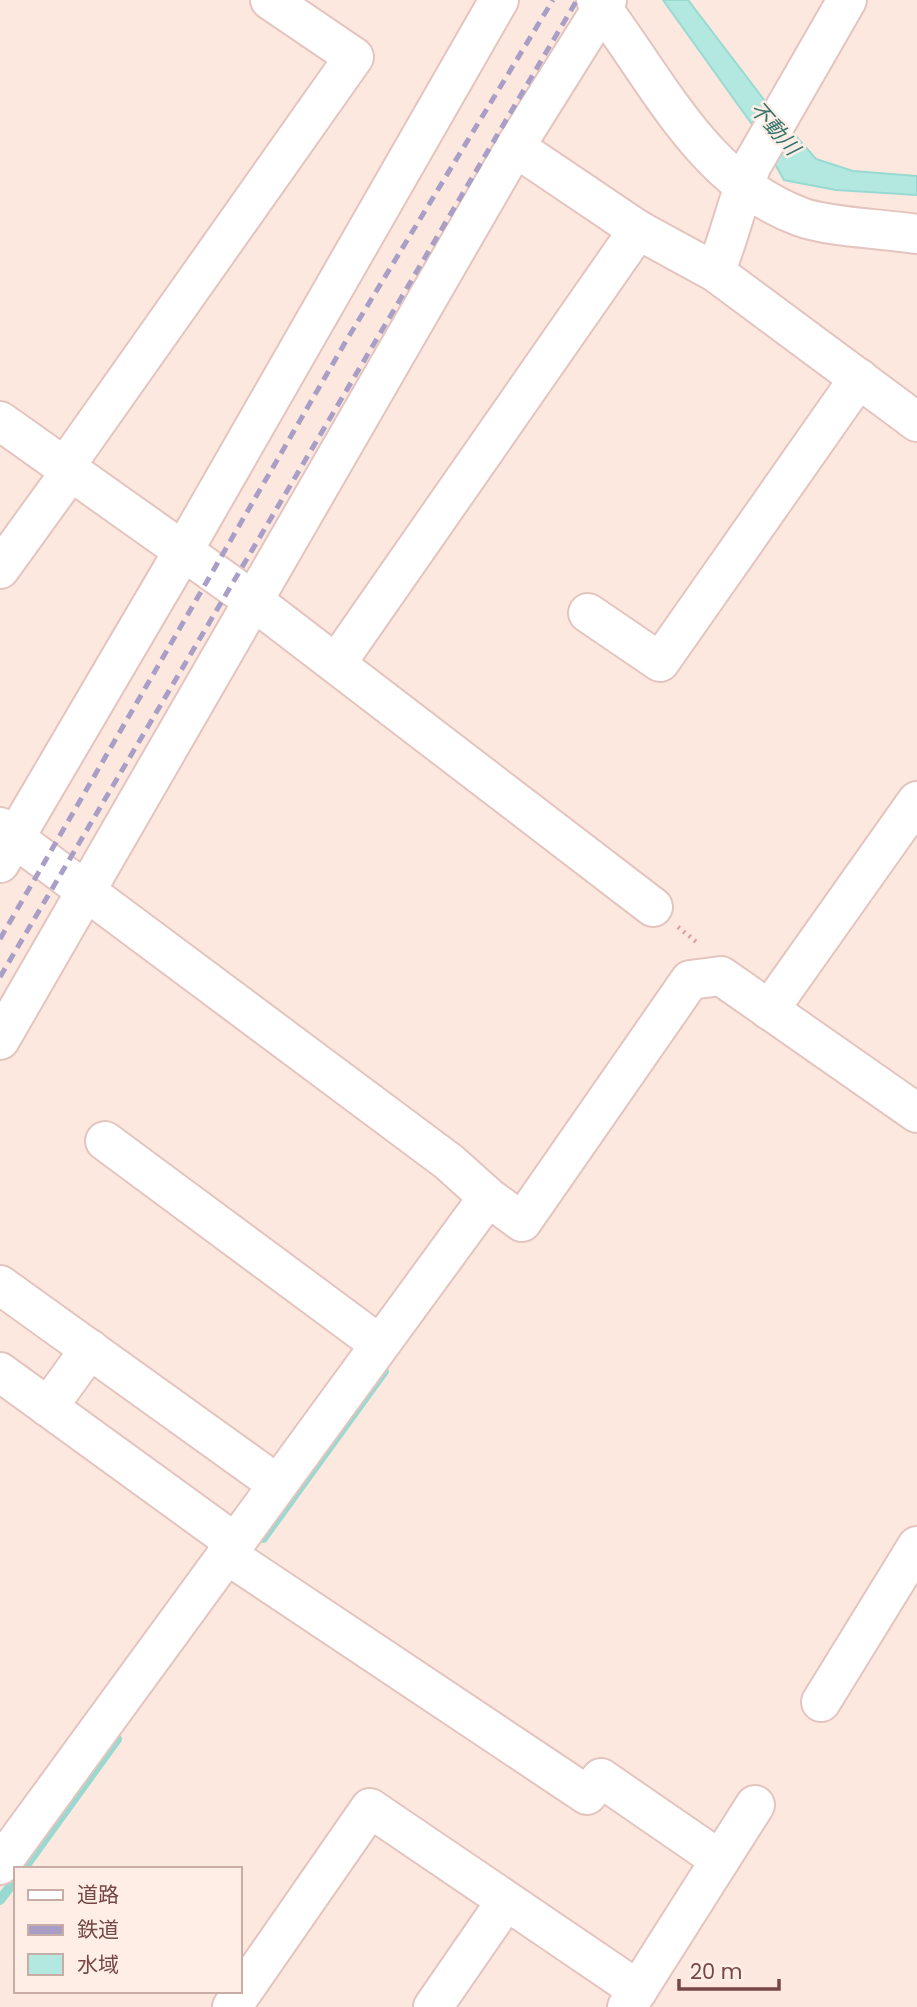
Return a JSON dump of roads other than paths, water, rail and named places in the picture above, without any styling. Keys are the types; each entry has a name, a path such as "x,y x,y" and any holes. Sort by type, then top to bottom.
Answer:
{"street":[{"path":"0,569 354,57 270,0"},
{"path":"499,0 183,553 5,843 86,894 449,1162 488,1197 522,1222 690,981 721,976 914,1104"},
{"path":"715,272 731,234 747,177 847,0"},
{"path":"0,1040 515,147 602,3 710,159 747,177 802,218 917,233"},
{"path":"515,147 638,230 715,272 917,422"},
{"path":"336,664 638,230"},
{"path":"588,613 660,662 859,378"},
{"path":"0,421 254,602 653,907"},
{"path":"769,1010 917,801"},
{"path":"105,1141 379,1345"},
{"path":"0,1865 488,1197"},
{"path":"0,1285 277,1484"},
{"path":"48,1407 90,1349"},
{"path":"0,1372 230,1548 587,1795 601,1778 720,1860"},
{"path":"821,1702 915,1554"},
{"path":"242,1993 370,1808 506,1901 632,1998 755,1805"},
{"path":"433,2007 506,1901"}],"water":[{"name":"不動川","path":"663,0 688,0 765,101 816,159 853,171 917,176 917,195 836,190 784,180 756,130"}],"waterway":[{"path":"263,1538 384,1371"},
{"path":"24,1867 117,1739"},
{"path":"0,1900 14,1882"}],"railway":[{"path":"0,939 346,341 553,0"},
{"path":"0,977 577,0"}]}
